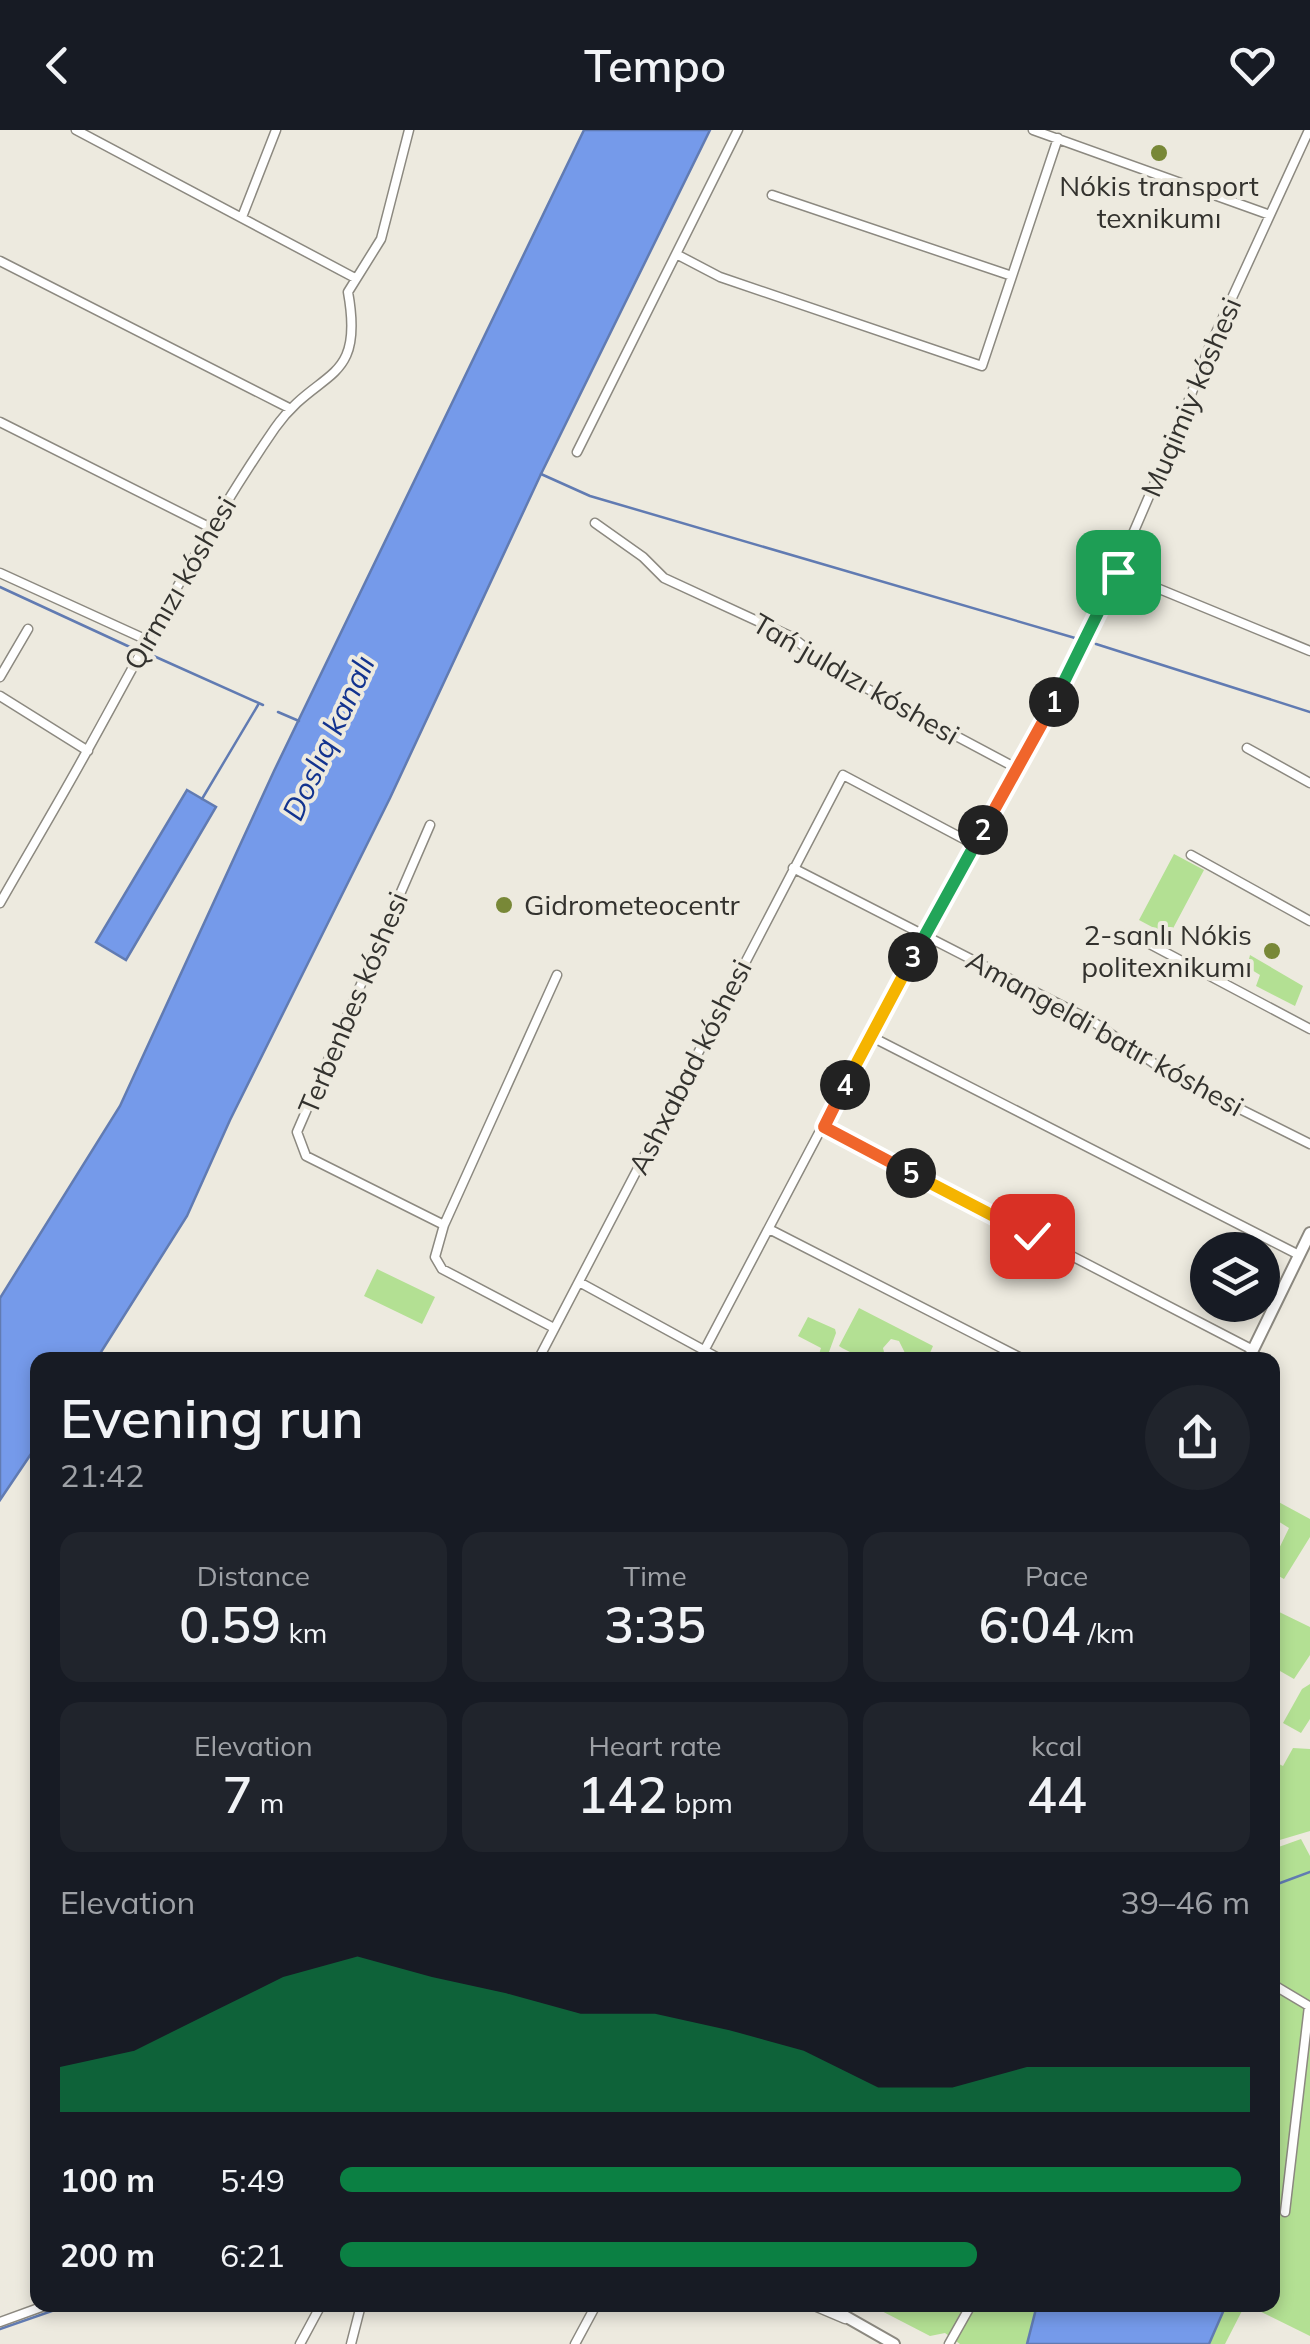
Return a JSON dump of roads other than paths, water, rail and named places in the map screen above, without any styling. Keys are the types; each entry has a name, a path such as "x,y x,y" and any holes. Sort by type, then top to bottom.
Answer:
{"main road":[{"path":"1251,1352 1310,1234"},
{"path":"841,2312 894,2344"}],"street":[{"path":"76,130 356,278 382,239 409,130"},
{"path":"242,217 276,130"},
{"path":"577,452 738,130"},
{"path":"1033,130 1270,215"},
{"name":"Muqimiy kóshesi","path":"704,1351 925,934 1074,666 1118,572 1208,348 1309,130"},
{"path":"676,254 720,276 982,366 1058,138"},
{"path":"772,195 1012,276"},
{"path":"0,261 289,408"},
{"name":"Qırmızı kóshesi","path":"0,903 209,527 289,408 339,370 352,344 348,292 356,278"},
{"path":"0,422 209,527"},
{"name":"Tań juldızı kóshesi","path":"595,523 643,557 664,578 792,638 836,672 1018,769"},
{"path":"1118,572 1310,652"},
{"path":"0,573 147,640"},
{"path":"0,676 28,629"},
{"path":"0,696 88,750"},
{"path":"1247,748 1310,783"},
{"name":"Ashxabad kóshesi","path":"542,1352 843,775 975,845"},
{"name":"Terbenbes kóshesi","path":"430,825 297,1132 306,1156 444,1225"},
{"path":"1191,855 1310,921"},
{"name":"Amangeldi batır kóshesi","path":"792,868 1092,1021 1168,1073 1310,1144"},
{"path":"1144,941 1310,1028"},
{"path":"554,1328 442,1268 435,1257 444,1225 557,974"},
{"path":"870,1036 1299,1255"},
{"path":"824,1127 1244,1352"},
{"path":"769,1228 1009,1352"},
{"path":"580,1282 704,1351"},
{"path":"1280,1989 1309,2006 1285,2212"},
{"path":"0,2322 30,2311"},
{"path":"300,2344 317,2312"},
{"path":"351,2344 359,2312"},
{"path":"575,2344 592,2312"},
{"path":"830,2312 848,2319"},
{"path":"949,2344 967,2312"}],"water":[{"name":"Doslıq kanalı","path":"584,130 710,130 541,474 390,798 230,1120 187,1216 101,1352 30,1352 30,1455 0,1500 0,1298 120,1106 274,771"},
{"path":"187,790 216,807 126,960 96,942"},
{"path":"1035,2312 1223,2312 1209,2344 1027,2344"}],"waterway":[{"path":"541,474 590,496 1075,638"},
{"path":"0,587 132,648"},
{"path":"1096,644 1310,712"},
{"path":"147,653 263,705"},
{"path":"202,799 258,705"},
{"path":"278,712 299,721"},
{"path":"1280,1883 1310,1872"},
{"path":"0,2329 49,2312"}],"place":[{"name":"Nókis transport texnikumı","path":"1159,153"},
{"name":"Gidrometeocentr","path":"504,905"},
{"name":"2-sanlı Nókis politexnikumı","path":"1272,951"}]}
